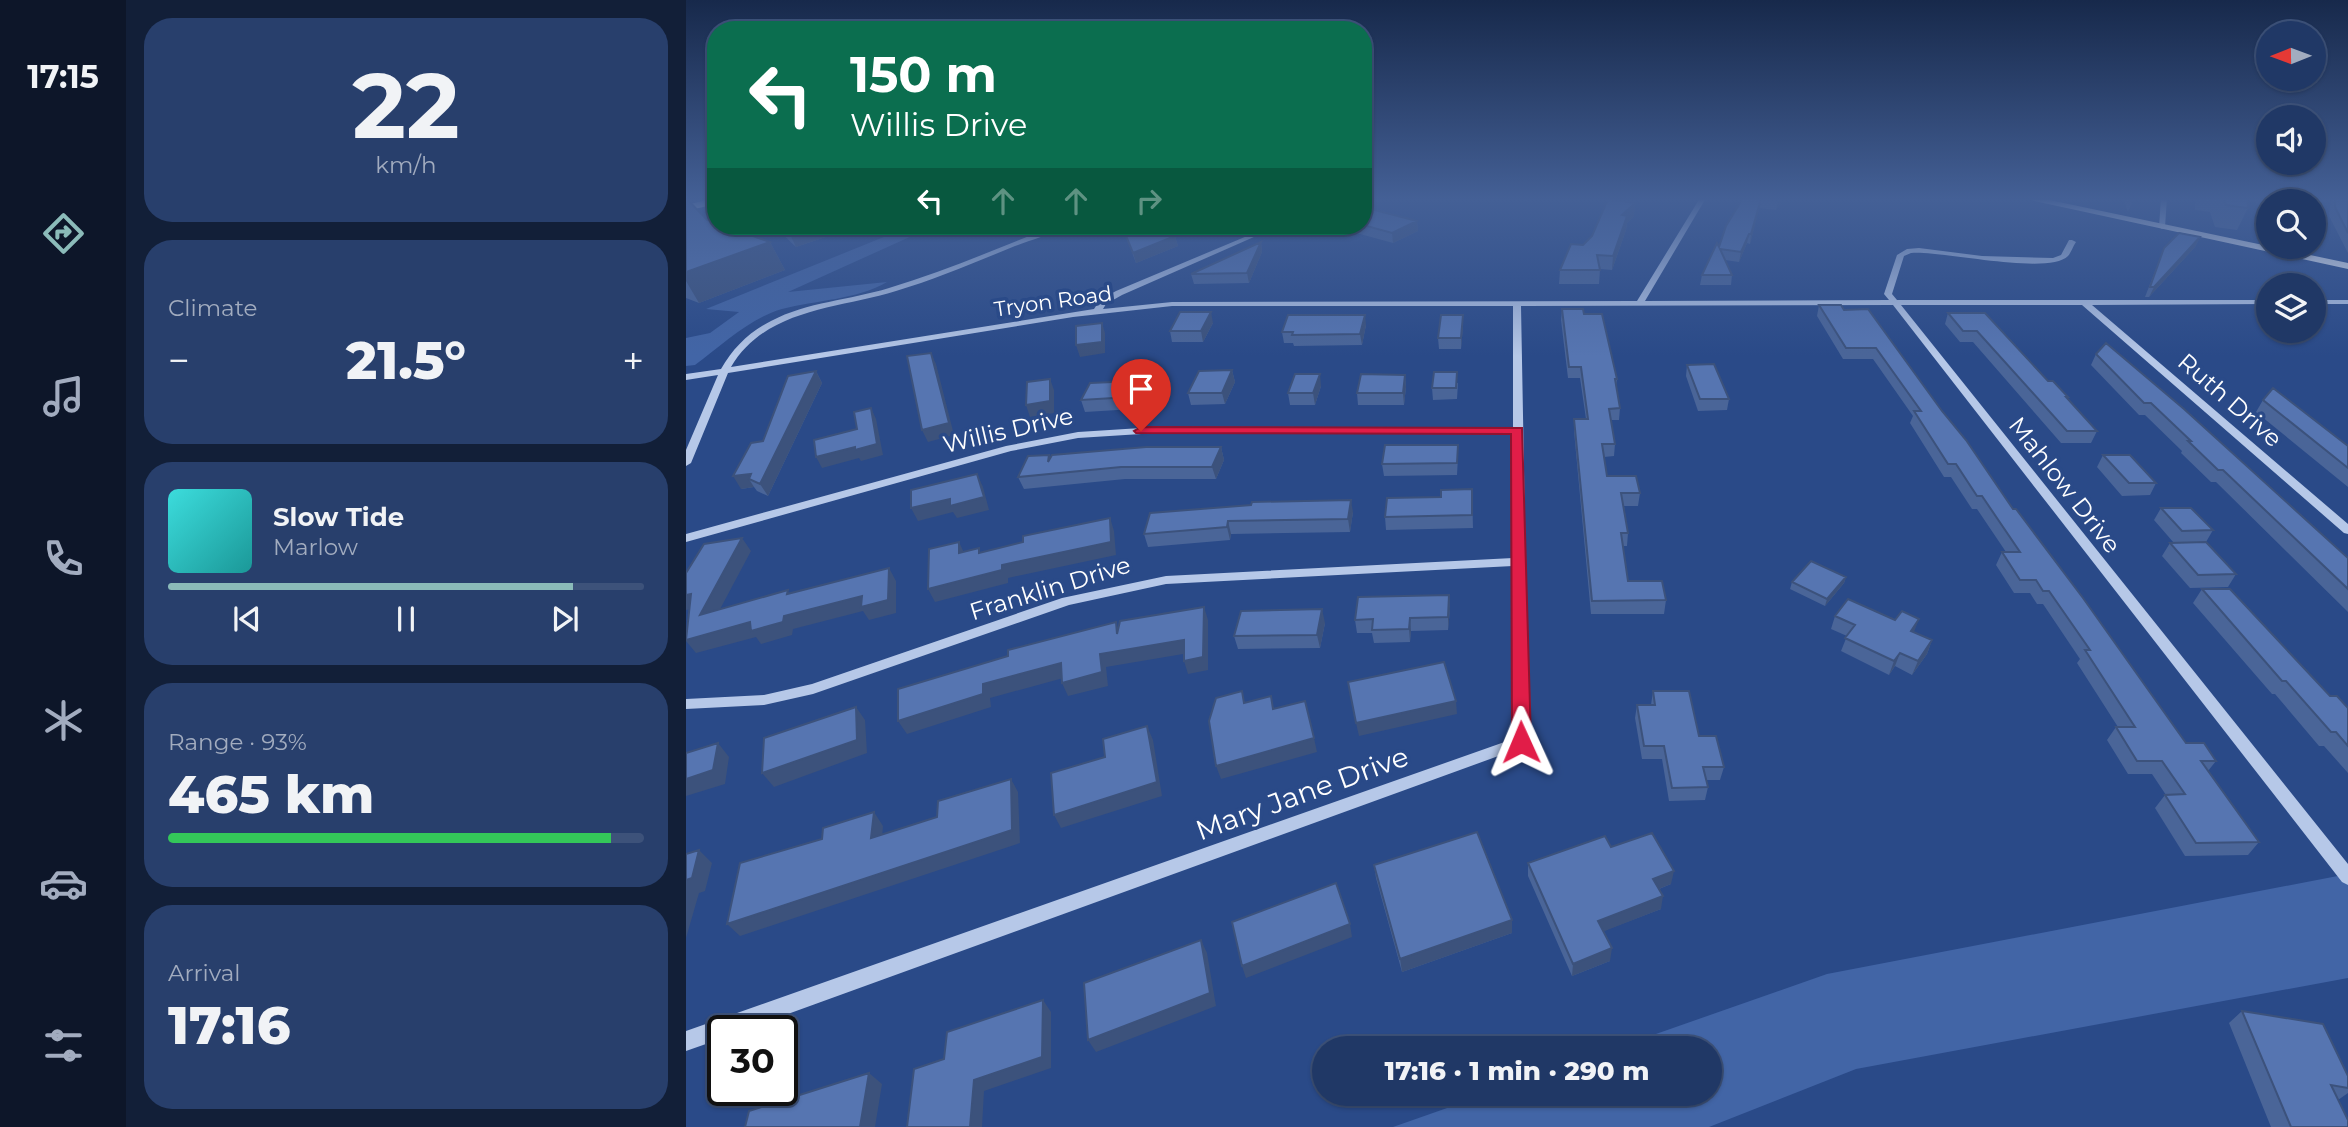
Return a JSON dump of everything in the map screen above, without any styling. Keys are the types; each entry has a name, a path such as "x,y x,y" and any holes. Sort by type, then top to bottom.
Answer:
{"main road":[{"path":"2273,251 2345,266"}],"street":[{"path":"686,463 725,371 734,354 751,337 798,312 824,303 890,291 996,251"},
{"path":"1097,311 1103,302 1119,293 1218,251"},
{"path":"1640,302 1671,251"},
{"path":"1892,302 1888,289 1906,251 1976,259 2054,260 2064,256 2067,251"},
{"name":"Mary Jane Drive","path":"686,1041 1521,742 1517,302"},
{"name":"Mahlow Drive","path":"1892,302 2348,877"},
{"name":"Ruth Drive","path":"2084,302 2348,530"},
{"name":"Tryon Road","path":"686,377 1097,311 1196,303 2256,302"},
{"path":"2326,302 2348,302"},
{"name":"Willis Drive","path":"686,538 1010,448 1078,435 1141,431 1517,430"},
{"name":"Franklin Drive","path":"686,705 765,700 813,689 1068,601 1166,580 1520,562"}],"shaded area":[{"path":"850,251 880,251 788,292 887,282 862,293 770,313 736,333 695,365 686,366 686,338 710,333 739,312 706,309"},
{"path":"2348,874 2348,978 1856,1069 1709,1127 1393,1127 1453,1106 1722,1106 1722,1036 1650,1036 1827,974"}],"building":[{"path":"686,251 746,251 686,272"},
{"path":"1242,251 1257,251 1247,273 1191,274"},
{"path":"1568,251 1615,251 1613,256 1597,255 1600,270 1560,270"},
{"path":"1713,251 1721,251 1732,275 1702,275"},
{"path":"2163,251 2187,251 2154,287 2150,287"},
{"path":"1819,305 1841,305 1844,310 1868,309 1966,440 2013,509 2016,509 2083,598 2186,743 2204,743 2216,761 2201,761 2259,842 2196,843 2165,795 2185,794 2162,761 2137,761 2116,727 2135,727 2085,650 2090,650 2049,591 2043,591 2036,580 2020,580 2002,552 2020,552 1982,496 1977,496 1956,464 1948,464 1914,411 1921,411 1876,348 1846,348"},
{"path":"1562,309 1583,309 1584,314 1602,314 1617,379 1620,408 1609,409 1615,444 1602,444 1607,476 1636,476 1640,493 1621,493 1628,533 1621,533 1628,581 1662,581 1666,600 1592,601 1574,419 1588,419 1581,367 1569,367"},
{"path":"1180,312 1211,312 1201,331 1170,331"},
{"path":"1948,313 1985,313 2048,381 2053,381 2097,431 2067,431 1977,331 1963,331"},
{"path":"1288,315 1365,315 1360,334 1292,335 1293,332 1282,332"},
{"path":"1441,315 1463,315 1461,338 1438,338"},
{"path":"1102,323 1102,342 1076,345 1076,326"},
{"path":"2106,343 2184,409 2348,558 2348,589 2223,470 2218,470 2151,403 2144,403 2096,354"},
{"path":"931,353 949,423 922,430 907,356"},
{"path":"1714,364 1729,399 1700,399 1687,365"},
{"path":"1232,370 1222,393 1188,393 1199,371"},
{"path":"816,371 760,484 749,479 751,474 733,476 751,443 763,441 788,376"},
{"path":"1434,372 1457,372 1456,388 1432,388"},
{"path":"1295,374 1320,374 1313,393 1288,393"},
{"path":"1361,374 1405,375 1403,393 1357,393"},
{"path":"1050,379 1050,401 1026,405 1027,382"},
{"path":"1137,381 1130,397 1081,400 1090,383"},
{"path":"2273,388 2348,446 2348,468 2263,400"},
{"path":"871,408 877,444 816,457 814,440 857,429 854,412"},
{"path":"1385,445 1458,445 1457,463 1382,464"},
{"path":"1146,447 1221,447 1212,467 1121,467 1018,477 1028,456 1049,455 1048,462 1052,455"},
{"path":"2103,455 2130,455 2156,483 2129,483"},
{"path":"977,474 984,497 950,506 950,499 911,508 911,490"},
{"path":"1472,489 1472,515 1385,517 1387,498 1441,497 1441,490"},
{"path":"1351,500 1348,519 1228,521 1227,527 1144,534 1150,513 1251,505 1252,502"},
{"path":"2161,508 2191,508 2213,530 2182,531"},
{"path":"1110,518 1111,542 1002,565 1002,570 928,589 929,549 959,542 959,553 979,548 979,553 1023,542 1023,536"},
{"path":"742,538 700,615 788,590 787,594 889,568 888,600 861,607 862,596 784,616 783,622 751,631 750,622 686,640 691,594 686,595 686,573 704,544"},
{"path":"2206,542 2236,574 2198,575 2170,543"},
{"path":"1811,561 1846,577 1827,599 1792,582"},
{"path":"2202,589 2230,589 2330,696 2337,696 2348,708 2348,746 2336,732 2331,732 2286,681 2282,681"},
{"path":"1449,595 1448,617 1410,618 1409,629 1372,630 1373,619 1355,620 1358,597"},
{"path":"1848,599 1895,620 1902,611 1919,619 1911,631 1932,640 1918,661 1900,653 1894,661 1845,638 1855,625 1835,616"},
{"path":"1204,607 1203,657 1184,661 1184,640 1100,654 1102,672 1062,683 1061,663 983,684 983,694 898,721 898,689 1008,656 1008,650 1116,622 1117,634 1120,621"},
{"path":"1322,609 1317,635 1234,636 1241,611"},
{"path":"1444,662 1456,701 1356,723 1348,682"},
{"path":"1242,691 1244,703 1271,696 1273,709 1305,701 1314,738 1216,766 1209,721 1216,698"},
{"path":"1653,691 1689,691 1699,736 1716,736 1724,767 1703,767 1708,787 1672,788 1664,746 1644,746 1637,705 1655,705"},
{"path":"856,707 857,740 762,773 764,738"},
{"path":"1147,726 1157,782 1054,815 1051,773 1105,757 1103,739"},
{"path":"718,743 713,770 686,779 686,753"},
{"path":"1011,779 1012,830 727,924 740,863 822,839 823,828 874,812 871,838 937,817 938,801"},
{"path":"1477,832 1512,920 1400,959 1374,865"},
{"path":"1652,833 1674,871 1653,879 1663,896 1598,921 1612,948 1573,964 1528,863 1605,836 1611,847"},
{"path":"699,850 692,878 686,880 686,854"},
{"path":"1336,883 1350,924 1242,966 1232,922"},
{"path":"1201,940 1210,993 1088,1040 1084,983"},
{"path":"1043,1000 1042,1057 974,1080 970,1127 907,1127 914,1069 944,1059 947,1032"},
{"path":"2242,1011 2323,1024 2348,1076 2348,1088 2331,1085 2348,1120 2348,1127 2291,1127"},
{"path":"869,1073 860,1127 745,1127 749,1111 765,1106 798,1106 798,1095"}],"route":[{"path":"1141,431 1517,430 1521,742"}]}
